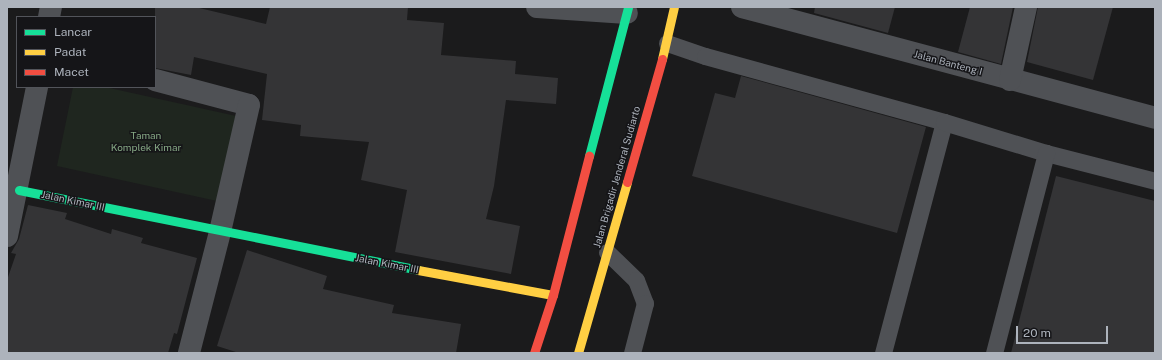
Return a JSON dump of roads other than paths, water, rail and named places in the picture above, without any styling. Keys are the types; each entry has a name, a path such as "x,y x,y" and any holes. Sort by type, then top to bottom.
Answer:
{"main road":[{"name":"Jalan Brigadir Jenderal Sudiarto","path":"578,353 667,43 674,7"},
{"path":"534,353 553,295 627,10"},
{"name":"Jalan Kimar III","path":"19,190 220,232 553,295"}],"street":[{"path":"537,7 627,10"},
{"name":"Jalan Banteng I","path":"742,7 1155,118"},
{"path":"1010,80 1026,7"},
{"path":"156,80 249,105 220,232 189,353"},
{"path":"7,236 19,190 37,88"}],"lane":[{"path":"667,43 944,122 1046,153 1155,181"},
{"path":"883,353 944,122"},
{"path":"994,353 1046,153"},
{"path":"607,252 636,280 645,303 632,353"}],"park label":[{"name":"Taman Komplek Kimar","path":"146,140"}]}
